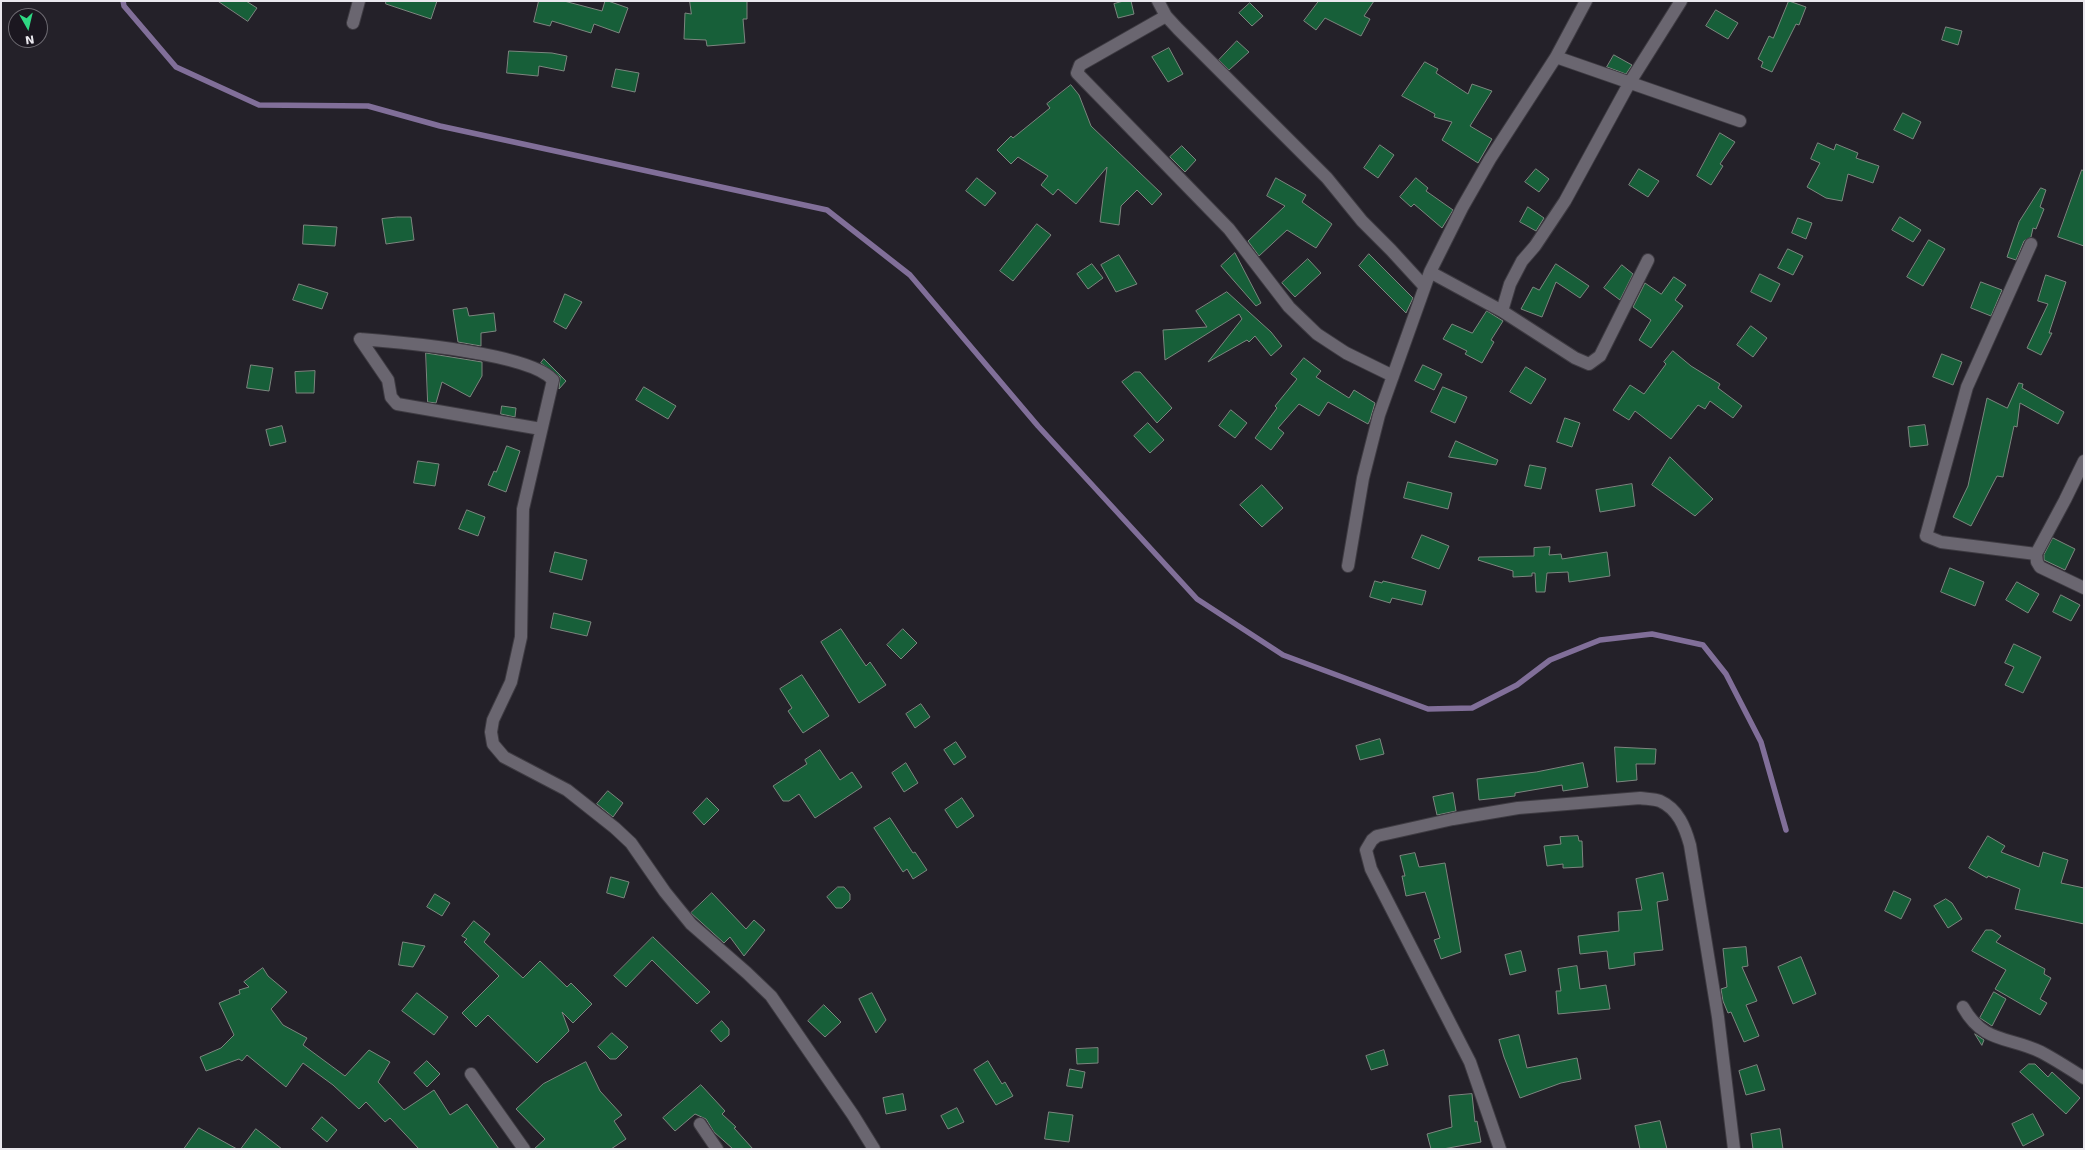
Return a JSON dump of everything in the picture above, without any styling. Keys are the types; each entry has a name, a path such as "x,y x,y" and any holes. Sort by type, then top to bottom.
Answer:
{"street":[{"path":"353,23 359,1"},
{"path":"1158,1 1166,16 1327,178 1362,221 1424,286"},
{"path":"1348,566 1364,478 1379,415 1424,286 1462,208 1487,165 1556,57 1586,1"},
{"path":"1502,311 1510,284 1522,261 1535,246 1565,201 1630,82 1681,1"},
{"path":"1166,16 1080,65 1077,73 1229,229 1289,307 1317,334 1346,353 1393,376"},
{"path":"1556,57 1740,121"},
{"path":"2031,244 1967,387 1926,536 1941,542 2036,554"},
{"path":"1430,272 1502,311 1575,358 1589,364 1600,356 1648,260"},
{"path":"541,428 397,404 390,397 388,380 360,339 407,343 483,354 541,371 553,380 523,509 520,637 511,682 493,720 491,732 493,744 504,757 567,790 615,828 631,843 665,892 691,924 771,996 853,1115 874,1149"},
{"path":"2084,461 2036,554 2040,567 2084,588"},
{"path":"1500,1149 1470,1062 1371,869 1366,850 1372,840 1377,836 1453,819 1518,808 1640,798 1659,801 1675,812 1685,827 1690,845 1718,1016 1734,1149"},
{"path":"1963,1006 1971,1020 1989,1035 2041,1052 2084,1078"},
{"path":"471,1074 524,1149"},
{"path":"700,1124 717,1149"}],"building":[{"path":"218,1 246,1 257,8 248,21"},
{"path":"386,1 437,1 431,19 386,4"},
{"path":"539,1 564,1 602,11 605,1 608,1 628,8 619,33 594,24 591,33 552,21 550,26 534,22"},
{"path":"690,1 747,1 747,19 743,19 745,43 707,46 706,40 684,39 685,13 691,14"},
{"path":"1124,1 1131,1 1134,14 1118,18 1114,4"},
{"path":"1319,1 1374,1 1364,16 1370,19 1361,36 1325,18 1316,30 1304,21"},
{"path":"1789,1 1806,7 1799,25 1796,24 1772,72 1761,67 1763,62 1758,59 1769,36 1773,38"},
{"path":"1250,3 1263,16 1252,26 1239,13"},
{"path":"1716,10 1738,23 1728,39 1706,26"},
{"path":"1946,27 1962,31 1958,45 1942,40"},
{"path":"1237,41 1249,52 1229,70 1219,60"},
{"path":"1169,48 1183,74 1168,82 1152,57"},
{"path":"509,51 552,53 567,56 564,71 539,66 538,76 507,73"},
{"path":"1614,55 1632,65 1626,74 1607,67"},
{"path":"1425,62 1438,69 1436,73 1468,94 1472,84 1492,91 1470,126 1492,139 1478,163 1442,140 1452,122 1434,117 1435,114 1402,96"},
{"path":"616,69 639,73 635,92 612,87"},
{"path":"1071,85 1079,95 1091,126 1162,194 1152,205 1137,190 1121,206 1119,225 1100,222 1107,167 1076,204 1058,189 1053,195 1041,185 1048,176 1018,157 1011,164 997,150 1011,136 1013,138 1050,108 1047,104"},
{"path":"1903,113 1921,122 1913,139 1894,130"},
{"path":"1720,133 1735,142 1720,164 1723,166 1711,185 1697,176"},
{"path":"1818,143 1834,150 1836,144 1858,153 1856,158 1879,166 1873,183 1848,174 1842,201 1826,198 1807,187 1820,163 1811,159"},
{"path":"1380,145 1394,155 1378,178 1364,168"},
{"path":"1182,146 1196,160 1185,172 1170,157"},
{"path":"1536,169 1549,179 1539,192 1525,182"},
{"path":"1639,169 1659,181 1648,197 1629,185"},
{"path":"2082,170 2084,171 2084,246 2058,237"},
{"path":"977,178 996,193 985,206 966,191"},
{"path":"1276,178 1306,195 1302,202 1332,224 1316,248 1287,230 1259,256 1248,241 1285,206 1267,196"},
{"path":"1416,178 1428,188 1426,191 1453,210 1442,228 1414,204 1411,207 1400,197"},
{"path":"2041,188 2046,190 2040,207 2044,209 2036,229 2033,228 2031,237 2024,241 2016,260 2007,257 2019,222"},
{"path":"1528,207 1544,218 1536,231 1520,222"},
{"path":"411,217 414,240 386,244 382,219"},
{"path":"1900,217 1921,230 1913,242 1892,230"},
{"path":"1798,218 1812,223 1806,239 1792,233"},
{"path":"1037,224 1051,235 1013,281 1000,271"},
{"path":"304,225 337,227 335,246 303,244"},
{"path":"1929,240 1945,249 1923,286 1907,277"},
{"path":"1788,249 1803,256 1793,275 1778,268"},
{"path":"1235,253 1261,303 1256,306 1221,266"},
{"path":"1369,254 1413,298 1406,313 1359,266"},
{"path":"1119,255 1137,284 1116,292 1101,265"},
{"path":"1308,259 1321,273 1295,297 1282,283"},
{"path":"1092,264 1103,278 1088,289 1077,274"},
{"path":"1556,264 1589,286 1580,298 1556,282 1542,317 1521,309 1533,287 1539,290"},
{"path":"1622,265 1633,274 1620,300 1604,288"},
{"path":"1760,274 1780,284 1771,302 1751,292"},
{"path":"2046,275 2066,282 2049,333 2052,333 2041,355 2027,348 2048,304 2038,301"},
{"path":"1674,277 1686,285 1675,300 1683,306 1651,348 1639,340 1651,320 1633,307 1645,283 1661,294"},
{"path":"1981,282 2002,290 1991,316 1971,308"},
{"path":"299,284 328,293 322,309 293,300"},
{"path":"1227,292 1271,332 1282,346 1271,356 1255,336 1249,342 1247,340 1208,362 1242,319 1239,314 1165,360 1163,330 1207,327 1196,311"},
{"path":"565,294 582,302 566,329 554,322"},
{"path":"467,308 469,316 494,313 496,331 481,333 481,346 458,342 453,310"},
{"path":"1487,311 1503,321 1491,340 1494,342 1482,363 1465,354 1467,351 1443,339 1452,324 1472,333"},
{"path":"1751,326 1767,338 1753,357 1737,345"},
{"path":"1673,351 1691,366 1720,384 1718,388 1742,406 1733,418 1710,401 1705,409 1698,405 1671,439 1635,411 1629,420 1613,410 1630,385 1644,394 1666,364 1664,362"},
{"path":"426,353 482,362 482,376 470,397 442,382 436,403 428,402"},
{"path":"1942,354 1962,362 1953,385 1933,377"},
{"path":"1304,358 1321,371 1316,377 1349,398 1354,390 1375,403 1370,420 1368,424 1328,402 1319,416 1299,404 1278,428 1284,433 1271,450 1255,438 1277,408 1275,406 1297,379 1291,374"},
{"path":"544,359 566,381 559,389 560,377 541,363"},
{"path":"251,365 273,368 269,391 247,388"},
{"path":"1423,365 1442,374 1434,390 1415,381"},
{"path":"1526,367 1546,379 1531,404 1510,392"},
{"path":"315,371 314,393 296,393 295,372"},
{"path":"1135,372 1140,372 1172,408 1157,423 1122,382"},
{"path":"2019,383 2023,384 2022,388 2064,412 2058,424 2020,403 2017,427 2014,426 2003,477 1997,476 1971,526 1953,517 1968,486 1987,398 2007,408"},
{"path":"644,387 676,406 668,419 636,400"},
{"path":"1443,387 1467,397 1455,423 1431,412"},
{"path":"502,406 516,408 515,417 501,414"},
{"path":"1231,410 1247,423 1235,438 1219,426"},
{"path":"1565,418 1580,423 1572,447 1557,442"},
{"path":"1148,423 1164,440 1150,453 1134,436"},
{"path":"1925,425 1928,445 1910,447 1908,427"},
{"path":"282,426 286,442 270,446 266,430"},
{"path":"1456,441 1498,460 1496,465 1449,457"},
{"path":"507,446 520,451 506,492 488,485 494,471 496,472"},
{"path":"1670,457 1713,499 1695,516 1652,485"},
{"path":"418,461 439,464 435,486 414,483"},
{"path":"1530,465 1546,468 1541,489 1525,486"},
{"path":"1408,482 1452,493 1448,509 1404,498"},
{"path":"1632,484 1635,506 1600,512 1596,490"},
{"path":"1262,485 1283,508 1262,527 1240,505"},
{"path":"467,510 485,517 478,536 459,529"},
{"path":"1422,535 1449,546 1439,569 1412,558"},
{"path":"2053,538 2075,549 2065,570 2044,560 2044,555"},
{"path":"1550,547 1549,555 1561,554 1562,559 1607,552 1610,576 1569,582 1568,572 1547,573 1545,592 1536,592 1535,573 1532,573 1532,576 1513,577 1513,571 1478,560 1479,557 1534,556 1534,548"},
{"path":"555,552 587,560 582,580 550,572"},
{"path":"1950,568 1984,582 1975,606 1941,592"},
{"path":"1375,581 1382,583 1383,581 1426,591 1422,605 1392,598 1390,603 1370,597"},
{"path":"2017,582 2039,594 2028,613 2006,600"},
{"path":"2061,595 2080,605 2071,621 2053,612"},
{"path":"554,613 591,622 587,636 551,628"},
{"path":"841,629 866,666 870,662 886,685 859,703 821,642"},
{"path":"903,629 917,643 901,659 887,645"},
{"path":"2014,644 2041,657 2023,693 2005,685 2014,667 2005,663"},
{"path":"802,675 829,716 803,733 788,711 792,708 780,689"},
{"path":"921,704 930,717 915,728 906,714"},
{"path":"1380,739 1384,754 1360,760 1356,746"},
{"path":"956,742 966,757 954,765 944,750"},
{"path":"1615,747 1656,749 1655,764 1636,764 1637,780 1617,782"},
{"path":"820,750 840,780 852,772 862,787 815,818 799,794 789,801 783,801 773,786 807,764 805,760"},
{"path":"906,763 918,783 904,792 892,773"},
{"path":"1583,763 1588,787 1563,791 1562,785 1515,793 1515,796 1479,800 1477,779 1536,772"},
{"path":"608,791 623,803 613,817 597,804"},
{"path":"1453,793 1456,811 1437,815 1433,797"},
{"path":"707,798 719,810 704,825 693,813"},
{"path":"962,798 974,816 957,828 945,810"},
{"path":"890,818 913,853 915,852 927,870 913,879 907,869 903,872 874,828"},
{"path":"1578,836 1579,841 1582,841 1583,867 1563,868 1563,864 1547,866 1544,846 1561,844 1560,837"},
{"path":"1988,836 2005,846 2001,852 2039,867 2043,852 2068,860 2061,883 2084,888 2084,924 2015,909 2020,889 1988,876 1987,878 1969,868"},
{"path":"1415,853 1419,867 1445,863 1461,952 1441,959 1434,940 1440,938 1425,892 1406,896 1402,876 1405,876 1400,856"},
{"path":"1663,873 1668,900 1657,902 1663,950 1634,953 1635,965 1609,969 1607,951 1580,954 1578,936 1619,931 1618,912 1642,910 1636,879"},
{"path":"611,877 629,882 624,898 607,893"},
{"path":"838,887 844,887 850,894 850,900 842,908 836,908 827,897"},
{"path":"1894,891 1911,899 1901,919 1885,911"},
{"path":"712,893 746,929 754,920 765,930 744,956 730,937 724,943 691,913"},
{"path":"435,894 450,903 442,916 427,907"},
{"path":"1946,899 1952,903 1962,919 1948,928 1934,906"},
{"path":"474,921 490,934 484,942 523,978 540,961 567,987 571,983 592,1004 573,1023 562,1012 569,1031 537,1063 488,1015 476,1027 462,1013 499,976 464,942 467,939 462,936"},
{"path":"1986,930 1992,930 2001,936 1996,942 2045,969 2044,974 2051,978 2040,999 2047,1003 2040,1015 1995,989 2006,970 1972,951"},
{"path":"653,937 710,992 697,1004 652,960 626,987 614,976"},
{"path":"403,942 425,946 413,967 399,965"},
{"path":"1746,947 1748,966 1742,967 1757,1001 1746,1005 1759,1036 1744,1042 1731,1012 1728,1013 1723,1001 1721,989 1727,987 1723,949"},
{"path":"1521,951 1526,971 1510,975 1505,955"},
{"path":"1801,957 1816,994 1793,1004 1778,967"},
{"path":"1577,966 1580,989 1606,985 1610,1009 1558,1014 1556,991 1561,991 1558,969"},
{"path":"263,968 268,976 287,992 271,1009 283,1025 307,1038 303,1045 345,1076 369,1050 390,1062 378,1082 404,1110 434,1090 450,1115 467,1104 499,1149 419,1149 390,1118 385,1122 366,1102 359,1109 333,1085 303,1063 286,1087 247,1055 242,1061 239,1059 206,1071 200,1057 221,1048 234,1035 219,1003 240,994 239,990 249,987 244,982"},
{"path":"1994,992 2006,999 1992,1026 1980,1018"},
{"path":"417,993 448,1017 434,1035 402,1011"},
{"path":"872,993 886,1020 876,1033 859,999"},
{"path":"824,1005 841,1022 825,1037 808,1021"},
{"path":"722,1021 729,1029 729,1035 721,1042 711,1031"},
{"path":"612,1033 628,1047 616,1059 610,1059 598,1047"},
{"path":"1975,1034 1984,1040 1982,1045"},
{"path":"1519,1035 1527,1068 1577,1058 1581,1079 1561,1083 1520,1098 1499,1040"},
{"path":"1098,1048 1098,1063 1077,1064 1076,1049"},
{"path":"1384,1050 1388,1065 1371,1070 1366,1056"},
{"path":"427,1061 440,1074 427,1087 414,1073"},
{"path":"988,1061 1002,1084 1005,1082 1013,1096 996,1105 974,1070"},
{"path":"586,1062 600,1091 622,1115 614,1121 626,1139 611,1149 534,1149 545,1139 516,1109 543,1084"},
{"path":"2029,1064 2035,1064 2048,1077 2052,1072 2080,1098 2066,1114 2020,1072"},
{"path":"1757,1065 1765,1090 1746,1095 1739,1071"},
{"path":"1070,1069 1085,1072 1082,1088 1067,1086"},
{"path":"701,1085 725,1111 722,1114 736,1127 734,1128 753,1149 733,1149 714,1132 706,1119 695,1114 675,1131 663,1118"},
{"path":"903,1094 906,1110 886,1114 883,1098"},
{"path":"1472,1094 1475,1122 1477,1121 1481,1142 1443,1149 1431,1149 1427,1134 1452,1127 1449,1096"},
{"path":"957,1108 964,1122 948,1129 941,1116"},
{"path":"1049,1112 1073,1115 1069,1142 1045,1139"},
{"path":"2033,1114 2044,1135 2023,1146 2012,1124"},
{"path":"322,1117 337,1130 327,1142 312,1129"},
{"path":"1660,1121 1667,1149 1640,1149 1635,1126"},
{"path":"199,1128 237,1149 184,1149"},
{"path":"256,1129 282,1149 241,1149"},
{"path":"1780,1129 1783,1149 1753,1149 1751,1134"}],"waterway":[{"path":"123,1 124,6 176,67 259,105 368,106 440,126 827,210 910,275 1038,426 1197,599 1283,655 1428,709 1472,708 1517,685 1550,660 1600,640 1652,634 1703,645 1726,674 1761,742 1786,830"}]}
